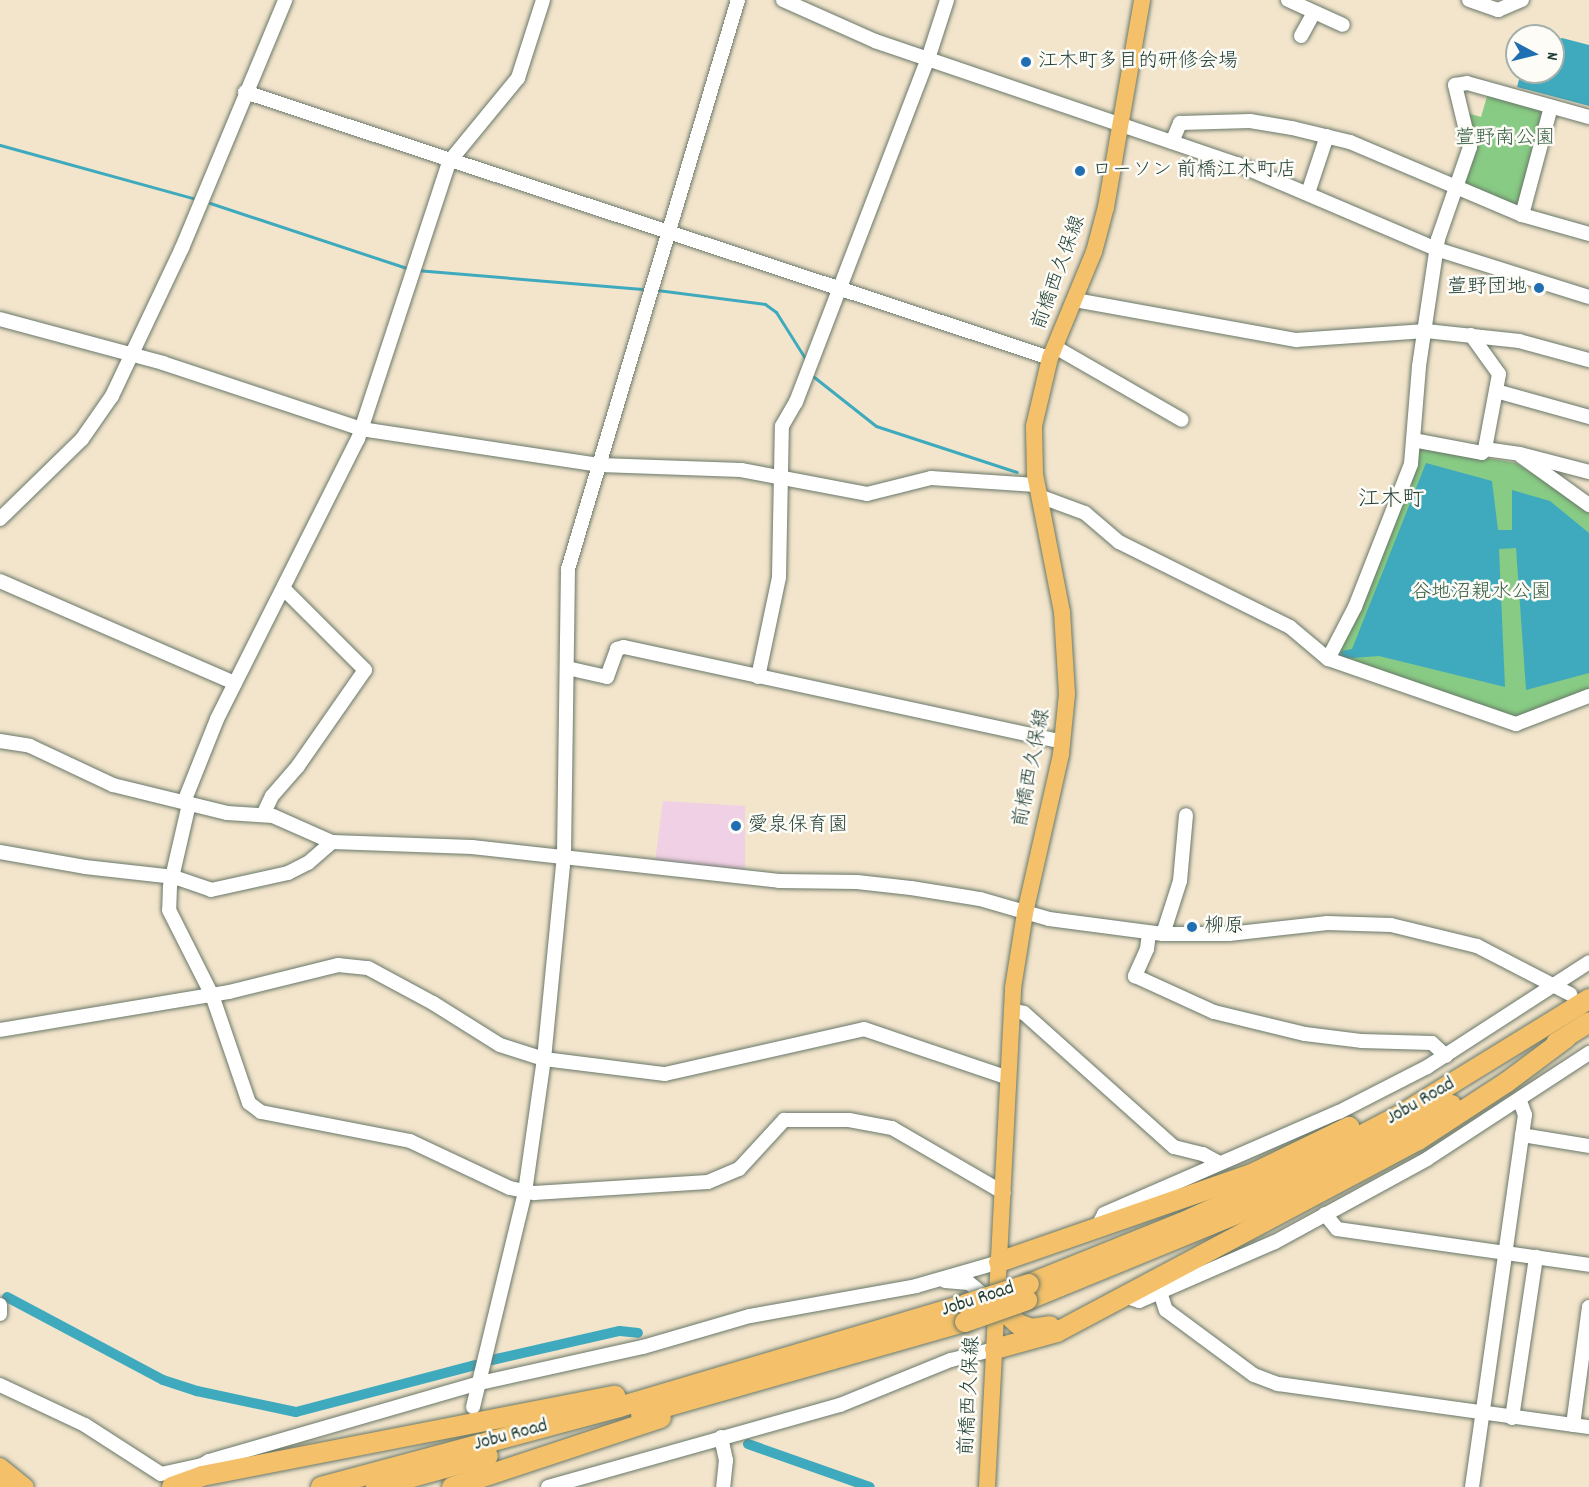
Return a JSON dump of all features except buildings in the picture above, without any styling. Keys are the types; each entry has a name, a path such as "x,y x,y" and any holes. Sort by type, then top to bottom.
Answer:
{"highway":[{"name":"Jobu Road","path":"1028,1292 1280,1178 1402,1114 1538,1032 1579,996"},
{"name":"Jobu Road","path":"376,1487 730,1391 1028,1292 1280,1196 1444,1109 1566,1038 1589,1022"},
{"path":"999,1262 1254,1173 1538,1032"},
{"path":"995,1348 1057,1332 1418,1140 1508,1082 1566,1038"},
{"path":"997,1305 1018,1324 1032,1329 1079,1320"},
{"name":"Jobu Road","path":"321,1487 965,1313"},
{"path":"172,1487 202,1470 584,1402 696,1385"},
{"path":"452,1487 701,1405 730,1391"}],"main road":[{"name":"前橋西久保線","path":"987,1487 1004,1193 1011,1010 1025,913 1063,742 1067,694 1065,635 1037,490 1034,426 1053,352 1075,300 1103,219 1122,127 1142,0"},
{"path":"0,1466 26,1487"},
{"path":"0,1482 7,1487"}],"street":[{"path":"0,519 92,427 134,354 285,0"},
{"path":"543,0 518,78 449,162 361,429 284,589 235,683 187,803 169,910 212,994 249,1103 261,1112 410,1141 525,1192 708,1182 739,1169 784,1120 821,1119 892,1128 1004,1193"},
{"path":"473,1407 525,1192 544,1059 564,854 568,569 738,0"},
{"path":"783,0 840,27 1122,127 1172,142 1308,193 1436,249 1589,297"},
{"path":"758,677 779,577 782,426 796,402 837,288 928,59 946,0"},
{"path":"1288,0 1312,14 1343,25"},
{"path":"1469,0 1498,10 1522,0"},
{"path":"1301,36 1312,14"},
{"path":"1328,659 1355,607 1411,464 1436,249 1453,188 1470,147 1455,85 1467,83 1589,117"},
{"path":"245,92 449,162 837,288 1053,352 1182,420"},
{"path":"1522,215 1551,107"},
{"path":"1172,142 1180,123 1217,120 1250,121 1327,136 1371,150 1453,188 1522,215 1588,231"},
{"path":"1308,193 1327,136"},
{"path":"1075,300 1296,340 1426,331 1519,341 1589,360"},
{"path":"0,319 134,354 361,429 600,465 741,470 867,494 931,478 1037,490 1084,513 1119,542 1290,627 1328,659 1516,724 1589,696"},
{"path":"1413,440 1482,453 1485,449 1499,374 1471,335"},
{"path":"1496,391 1589,417"},
{"path":"1485,449 1520,454 1589,472"},
{"path":"1520,454 1558,486 1589,505"},
{"path":"0,581 235,683"},
{"path":"263,814 272,796 298,766 365,670 284,589"},
{"path":"567,668 607,677 616,649 624,647 1063,742"},
{"path":"0,741 30,746 113,785 233,814 263,814 332,842 564,854 779,881 856,882 911,888 980,899 1025,913 1156,933 1229,934 1327,923 1391,925 1477,946 1579,996"},
{"path":"1186,815 1180,881 1165,919 1147,949 1135,976 1214,1012 1305,1034 1360,1041 1432,1043 1446,1056"},
{"path":"0,852 85,867 174,877 212,890 243,885 288,873 308,863 332,842"},
{"path":"1098,1226 1104,1214 1339,1112 1446,1056 1589,962"},
{"path":"0,1030 212,994 338,965 368,968 433,1003 500,1045 544,1059 665,1074 864,1029 1009,1078"},
{"path":"1011,1010 1024,1013 1174,1147 1203,1154 1219,1163"},
{"path":"1124,1296 1139,1301 1275,1242 1427,1159 1520,1101 1589,1053"},
{"path":"1472,1487 1525,1115 1520,1101"},
{"path":"1522,1135 1589,1146"},
{"path":"1325,1214 1337,1228 1589,1265"},
{"path":"1512,1418 1536,1257"},
{"path":"916,1286 999,1262"},
{"path":"0,1385 85,1425 161,1474 202,1470 294,1434 480,1383 643,1347 750,1316 959,1280 997,1305"},
{"path":"1160,1292 1166,1310 1254,1375 1278,1384 1589,1427"},
{"path":"0,1305 0,1314"},
{"path":"1573,1425 1589,1307"},
{"path":"548,1487 840,1405 951,1360 995,1348"},
{"path":"721,1437 726,1460 723,1487"}],"shaded area":[{"path":"663,801 745,806 745,872 655,862"}],"green space":[{"name":"萱野南公園","path":"1488,93 1541,107 1546,113 1522,203 1514,208 1461,188 1474,149 1464,112 1481,117"},
{"name":"谷地沼親水公園","path":"1418,446 1516,463 1589,509 1589,691 1520,717 1505,716 1336,658"}],"water":[{"path":"1565,39 1589,45 1589,106 1517,87 1518,84 1565,84"},
{"name":"谷地沼親水公園","path":"1426,463 1492,481 1498,530 1512,530 1512,490 1550,501 1589,533 1589,673 1526,690 1516,548 1499,549 1505,687 1379,656 1339,659 1342,651 1352,649"}],"waterway":[{"path":"0,145 193,198"},
{"path":"210,203 410,269"},
{"path":"416,270 642,289"},
{"path":"657,290 765,304 776,312 805,358"},
{"path":"814,377 876,426 1017,472"},
{"path":"7,1297 163,1380 197,1391 296,1412 475,1365"},
{"path":"492,1360 620,1331 638,1333"},
{"path":"748,1444 870,1487"}],"place":[{"name":"江木町多目的研修会場","path":"1026,62"},
{"name":"ローソン 前橋江木町店","path":"1080,171"},
{"name":"萱野団地","path":"1539,288"},
{"name":"愛泉保育園","path":"736,826"},
{"name":"柳原","path":"1192,927"}],"district":[{"name":"江木町","path":"1391,501"}]}
